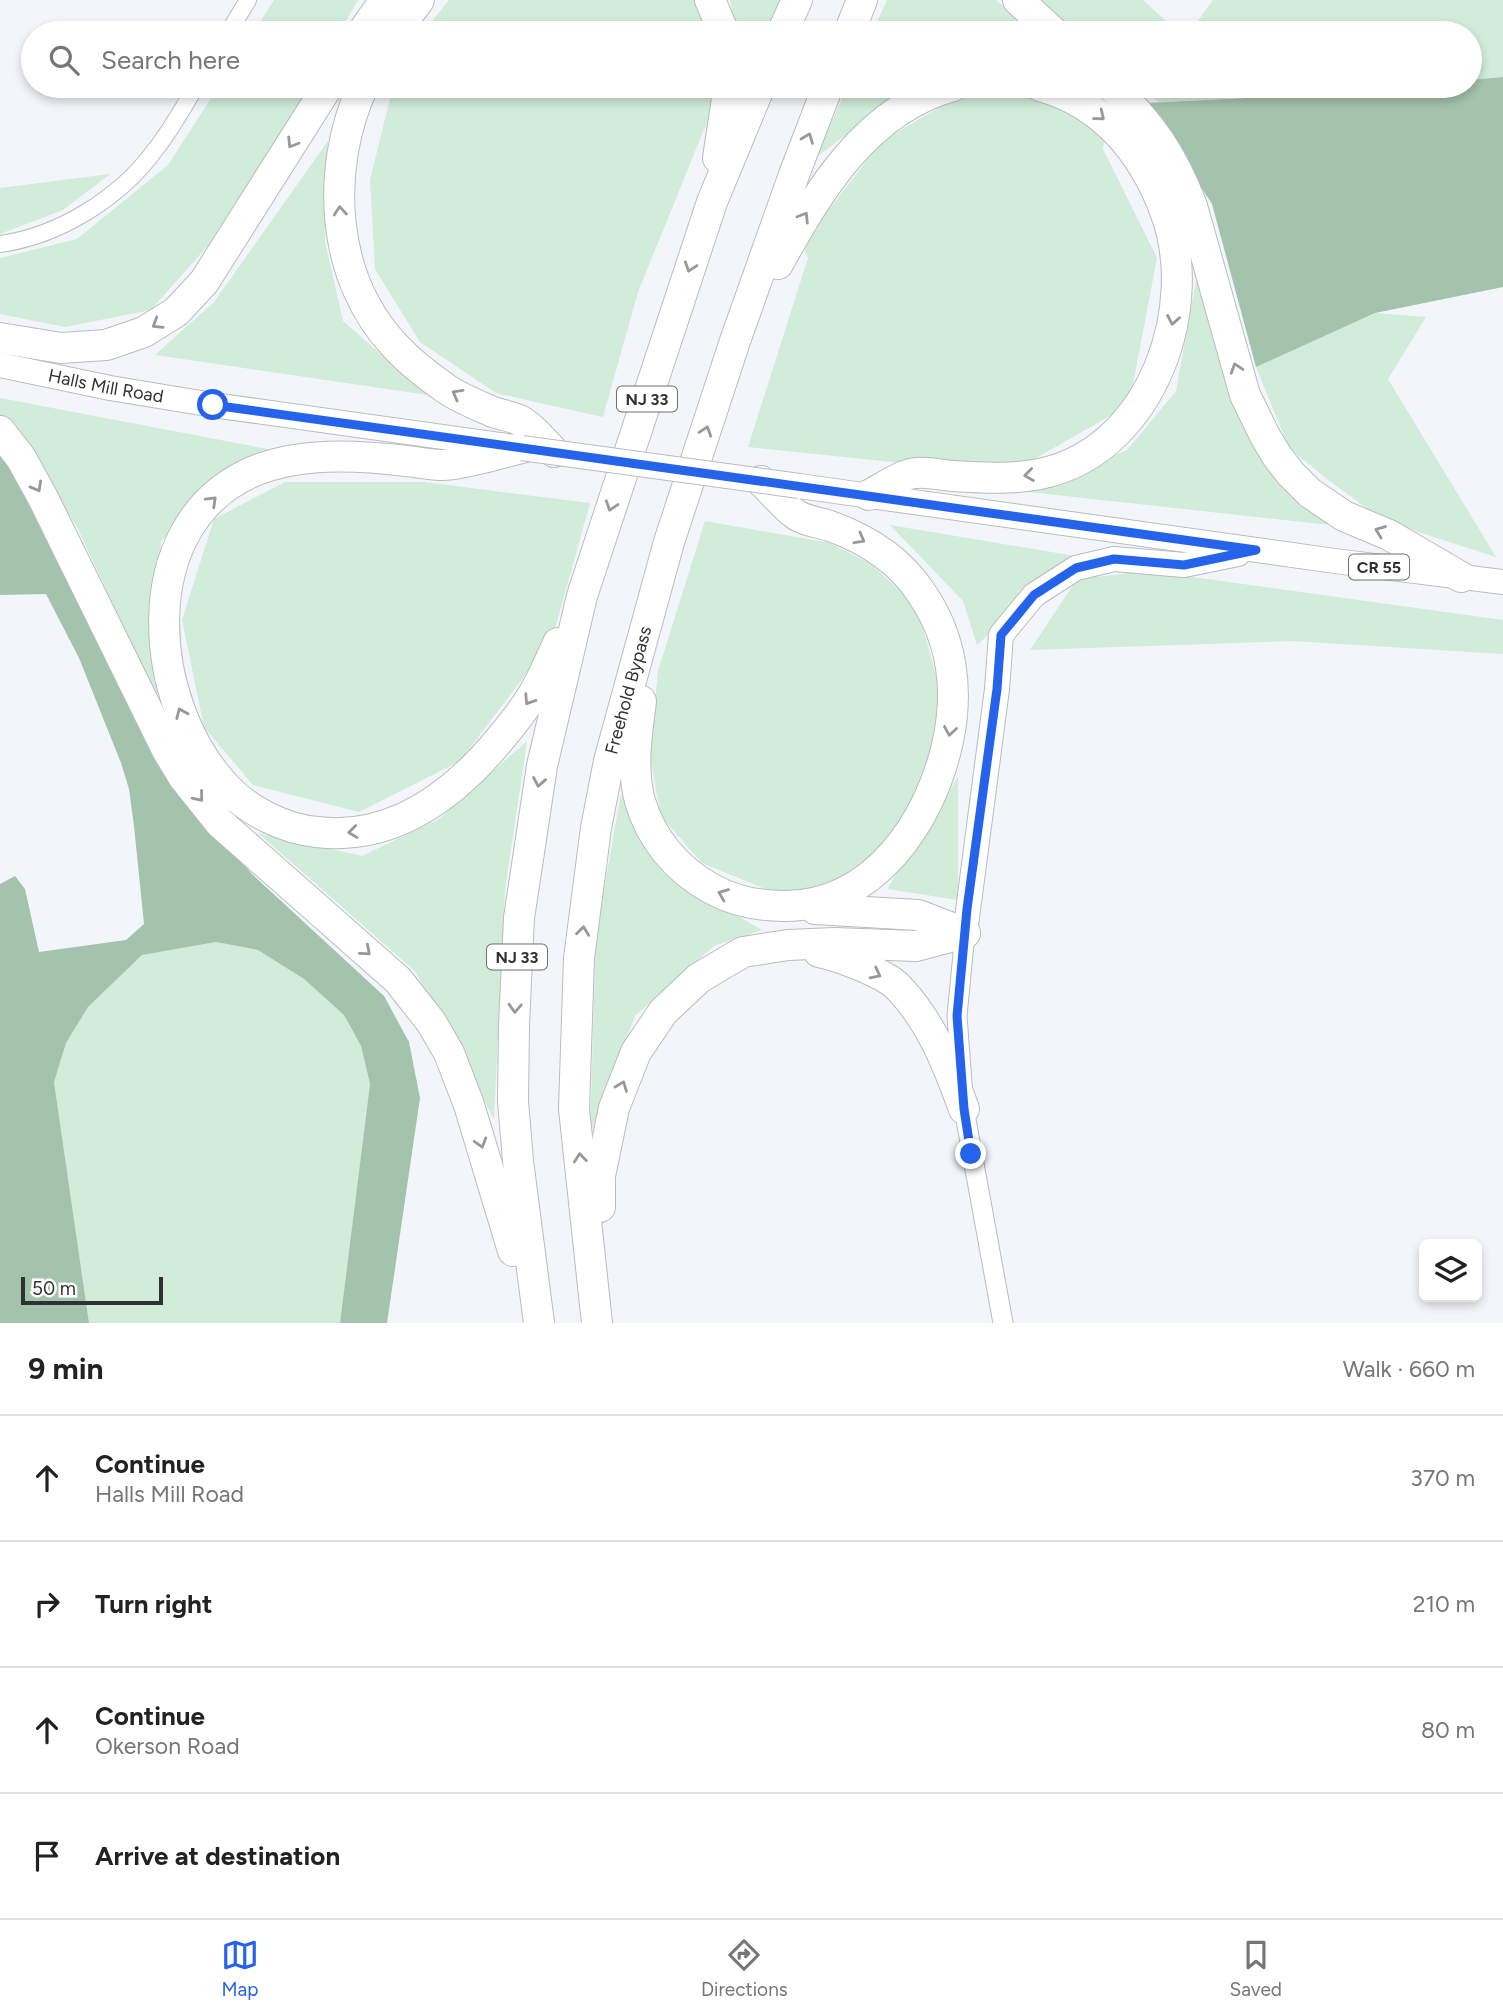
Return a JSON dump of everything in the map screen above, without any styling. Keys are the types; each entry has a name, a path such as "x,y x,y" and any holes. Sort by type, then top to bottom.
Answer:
{"highway":[{"path":"371,21 386,0"},
{"path":"403,21 419,0"},
{"path":"710,0 719,21"},
{"path":"787,21 797,0"},
{"path":"854,21 862,0"},
{"path":"1018,0 1041,21"},
{"path":"0,338 61,348 106,345 144,332 176,312 204,282 320,98"},
{"path":"358,98 341,159 338,203 344,245 363,298 395,346 420,369 448,390 495,412 520,420 523,436"},
{"path":"712,202 727,98"},
{"name":"NJ 33","path":"539,1323 527,1244 513,1101 519,918 542,766 582,596 712,202 755,98"},
{"name":"Freehold Bypass","path":"598,1323 574,1109 579,958 596,828 609,761 669,542 736,341 823,98"},
{"path":"736,341 803,218 830,179 853,150 897,112 921,98"},
{"path":"869,495 914,472 975,477 1021,477 1071,464 1095,451 1130,416 1148,391 1161,363 1173,321 1177,274 1168,218 1157,189 1128,143 1094,110 1074,98"},
{"path":"1122,98 1152,129 1181,178 1192,206 1245,395 1277,456 1310,493 1344,516 1389,535 1461,577"},
{"path":"0,430 21,458 43,498 167,750 184,778 220,823 398,980 431,1022 449,1053 469,1105 509,1233 531,1323"},
{"path":"554,452 523,436 444,466 366,457 298,460 251,472 212,498 183,537 171,567 163,620 170,682 180,711 201,754 228,790 264,816 289,826 321,833 357,833 380,828 423,809 461,782 479,764 532,697 582,596"},
{"path":"761,481 798,501 826,524 867,543 895,564 920,591 933,611 949,652 954,701 944,761 933,790 909,835 891,858 873,874 835,897 796,906 766,906"},
{"path":"669,542 642,696 635,763 640,800 646,820 659,843 692,877 743,902 766,906 918,915 965,933"},
{"path":"598,1323 600,1176 614,1108 636,1052 663,1012 699,978 743,952 788,945 835,943 916,946 965,933"},
{"path":"788,945 841,957 896,985 928,1026 964,1109"}],"main road":[{"name":"Halls Mill Road","path":"0,365 110,388 213,405 523,436"},
{"path":"554,452 761,481"},
{"path":"798,501 869,495"},
{"name":"CR 55","path":"869,495 1503,582"},
{"path":"965,933 997,689 1001,635 1034,595 1076,568 1114,559 1184,565 1256,550"}],"street":[{"path":"235,21 248,0"},
{"path":"0,244 38,235 69,221 117,190 155,152 189,98"},
{"path":"965,933 957,1016 964,1109 1003,1323"}],"green space":[{"path":"274,0 358,0 346,21 261,21"},
{"path":"449,0 698,0 706,21 432,21"},
{"path":"730,0 784,0 775,21 734,21"},
{"path":"887,0 996,0 1020,21 877,21"},
{"path":"1035,0 1143,0 1166,21 1060,21"},
{"path":"1213,0 1503,0 1503,77 1482,79 1482,21 1198,21"},
{"path":"1503,77 1503,287 1375,313 1256,367 1212,204 1146,103 1248,98 1482,98 1482,79"},
{"path":"211,98 302,98 233,217 151,310 65,327 0,314 0,258 77,239 168,165"},
{"path":"390,98 717,98 638,292 603,417 496,393 420,342 375,269 370,180"},
{"path":"842,98 903,98 881,109 815,158"},
{"path":"956,98 1039,98 1080,110 1106,129 1103,149 1157,258 1129,405 1008,474 748,447 808,258 802,244 882,141"},
{"path":"1154,98 1245,98 1159,102"},
{"path":"328,141 325,241 343,321 428,395 155,355 214,302"},
{"path":"110,174 63,210 0,234 0,188"},
{"path":"1199,264 1284,483 1330,525 1029,492 1127,450 1176,391"},
{"path":"1375,313 1426,317 1388,379 1496,557 1384,521 1289,448 1256,367"},
{"path":"0,398 273,450 161,541 157,698 77,527 0,416"},
{"path":"0,450 6,454 187,802 253,875 384,996 409,1042 420,1098 387,1323 340,1323 370,1084 361,1046 344,1015 304,979 258,950 216,942 142,955 88,1007 66,1043 54,1082 89,1323 0,1323 0,884 15,876 25,889 39,952 126,940 144,924 129,789 79,658 46,594 0,595"},
{"path":"285,482 424,482 590,503 552,640 460,761 359,812 253,785 204,727 182,620 214,519"},
{"path":"705,521 830,543 872,565 917,607 941,694 933,762 906,817 857,874 782,896 702,863 661,816 650,757 658,671"},
{"path":"890,525 1075,556 977,645 963,601"},
{"path":"1150,571 1503,620 1503,654 1293,641 1030,650 1077,579"},
{"path":"527,741 505,890 494,1119 415,971 258,833 362,856 439,819"},
{"path":"958,777 958,900 887,889"},
{"path":"621,794 663,873 762,930 714,946 635,1016 590,1134 596,934"},
{"path":"216,942 258,950 304,979 344,1015 361,1046 370,1084 340,1323 89,1323 54,1082 66,1043 88,1007 142,955"}],"route":[{"path":"213,405 1256,550 1184,565 1114,559 1076,568 1034,595 1001,635 997,689 967,909 957,1016 964,1109 971,1154"}]}
